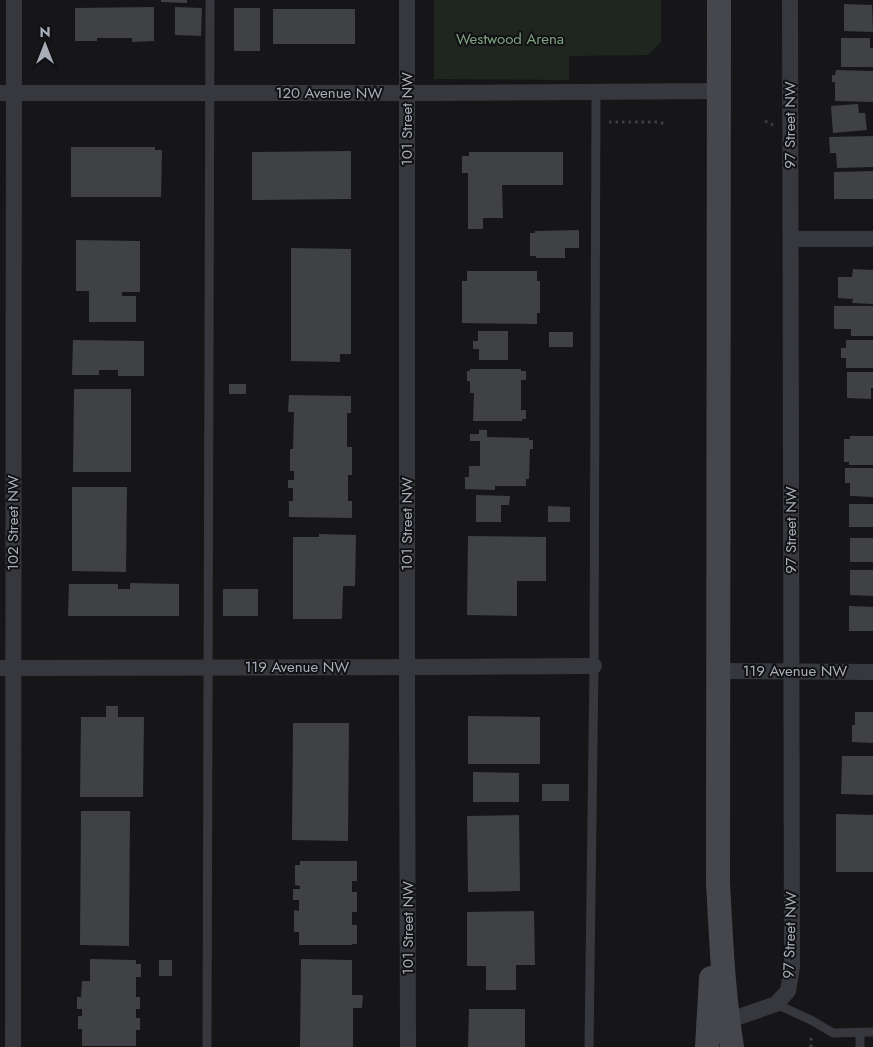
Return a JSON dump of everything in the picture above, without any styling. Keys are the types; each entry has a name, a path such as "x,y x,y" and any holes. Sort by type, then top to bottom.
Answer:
{"main road":[{"path":"719,0 718,882 727,1021 732,1047"},
{"path":"707,1047 718,882"}],"street":[{"name":"102 Street NW","path":"13,1047 7,668 7,93 14,0"},
{"name":"101 Street NW","path":"407,0 408,1047"},
{"name":"97 Street NW","path":"776,1004 788,991 792,968 790,0"},
{"name":"120 Avenue NW","path":"7,93 719,92"},
{"path":"791,239 873,239"},
{"name":"119 Avenue NW","path":"7,668 594,666"},
{"name":"119 Avenue NW","path":"718,671 873,672"},
{"path":"727,1021 776,1004"}],"lane":[{"path":"207,1047 210,0"},
{"path":"589,1047 594,666 596,92"},
{"path":"776,1004 833,1032 873,1032"},
{"path":"860,1032 860,1047"}],"path":[{"path":"596,122 656,122 667,124"}],"green space":[{"name":"Westwood Arena","path":"434,0 661,0 661,42 648,55 569,56 569,80 434,79"}],"building":[{"path":"161,0 187,0 187,3 161,2"},
{"path":"844,4 872,5 873,32 844,31"},
{"path":"154,7 154,41 132,42 132,38 97,38 97,41 75,41 75,8"},
{"path":"175,7 202,8 201,36 175,35"},
{"path":"234,8 260,8 260,51 234,51"},
{"path":"273,9 355,9 355,44 273,44"},
{"path":"841,38 870,38 870,48 873,48 873,67 841,67"},
{"path":"836,70 873,71 873,102 835,101 835,82 832,82 832,75 835,75"},
{"path":"858,104 859,113 865,113 867,130 833,133 831,106"},
{"path":"873,136 873,167 837,168 836,153 830,153 829,137"},
{"path":"71,147 155,147 155,150 162,150 161,197 71,197"},
{"path":"351,151 351,199 252,200 252,152"},
{"path":"469,152 563,152 563,185 502,185 503,218 483,218 483,229 468,229 468,173 462,173 462,156 469,156"},
{"path":"873,171 873,199 834,199 834,172"},
{"path":"579,230 579,248 565,248 565,258 536,258 536,256 530,256 530,233 535,233 535,231"},
{"path":"76,240 140,241 140,292 122,292 122,296 136,296 136,322 89,322 89,291 76,291"},
{"path":"291,248 351,249 351,354 340,354 340,362 291,361"},
{"path":"853,269 873,270 873,304 852,303 853,299 838,298 838,277 852,277"},
{"path":"467,271 537,271 537,281 540,281 540,313 537,313 537,324 462,323 462,281 467,281"},
{"path":"834,306 873,306 873,336 851,336 851,329 834,329"},
{"path":"478,331 508,331 508,360 479,360 479,349 473,349 473,341 478,341"},
{"path":"549,332 573,332 573,347 549,347"},
{"path":"73,340 144,341 144,376 118,376 118,370 99,370 99,375 72,375"},
{"path":"846,340 873,340 873,368 846,368 846,358 841,358 841,348 846,348"},
{"path":"470,369 521,369 521,371 526,371 526,380 521,380 521,410 526,410 526,419 522,419 522,421 473,421 474,393 470,393 470,381 467,381 467,371 470,371"},
{"path":"847,372 873,372 871,399 847,398"},
{"path":"229,384 246,384 246,394 229,394"},
{"path":"74,389 131,389 131,472 73,472"},
{"path":"289,395 351,396 351,413 347,413 347,447 352,447 352,475 348,475 348,501 352,501 352,518 289,517 289,501 293,501 293,488 288,488 288,480 294,480 294,471 290,471 290,449 293,449 294,412 288,412"},
{"path":"479,430 487,430 487,437 529,438 529,440 533,440 533,449 530,449 529,479 526,479 526,486 495,486 495,490 465,489 465,477 469,477 469,466 480,466 480,441 470,441 470,434 479,434"},
{"path":"850,436 873,436 873,465 849,465 849,462 844,462 844,439 850,439"},
{"path":"845,468 873,468 873,497 850,496 850,483 845,483"},
{"path":"72,487 127,487 126,572 72,571"},
{"path":"476,495 510,496 509,505 501,505 501,522 476,522"},
{"path":"849,504 873,504 873,527 849,527"},
{"path":"548,506 570,507 570,522 548,522"},
{"path":"319,534 356,535 355,586 343,586 342,619 293,619 293,537 319,537"},
{"path":"468,536 546,537 546,581 517,581 517,616 467,615"},
{"path":"850,538 873,538 873,562 850,562"},
{"path":"850,570 873,570 873,596 850,595"},
{"path":"130,583 179,584 179,616 68,616 69,584 118,584 118,589 130,589"},
{"path":"223,589 258,589 258,616 223,616"},
{"path":"849,606 873,607 873,631 849,631"},
{"path":"106,706 118,706 118,717 144,717 143,797 80,797 81,717 106,717"},
{"path":"855,712 873,712 873,743 852,742 852,725 855,725"},
{"path":"468,716 540,717 540,764 468,764"},
{"path":"293,723 349,723 348,841 292,840"},
{"path":"842,756 873,756 873,795 841,794"},
{"path":"473,772 519,773 519,802 473,802"},
{"path":"542,784 569,784 569,801 542,801"},
{"path":"81,811 130,811 129,946 80,945"},
{"path":"836,814 873,815 873,872 836,872"},
{"path":"519,815 520,891 468,892 467,816"},
{"path":"300,861 357,861 357,881 352,881 352,892 357,892 357,912 352,912 352,925 357,925 357,944 299,945 299,932 294,932 294,910 299,911 299,900 293,900 293,889 300,889 300,886 295,885 295,865 300,865"},
{"path":"534,911 535,965 516,965 516,990 486,990 486,966 467,966 467,912"},
{"path":"90,959 136,960 136,964 141,964 141,977 136,977 136,997 140,997 140,1009 136,1009 136,1018 140,1018 140,1030 136,1030 136,1046 82,1046 82,1029 78,1029 78,1016 82,1016 82,1009 77,1009 77,997 81,997 82,981 90,981"},
{"path":"301,959 352,960 352,995 363,995 362,1008 353,1008 353,1047 300,1047"},
{"path":"159,960 172,960 172,976 159,976"},
{"path":"469,1009 525,1009 525,1047 468,1047"}]}
